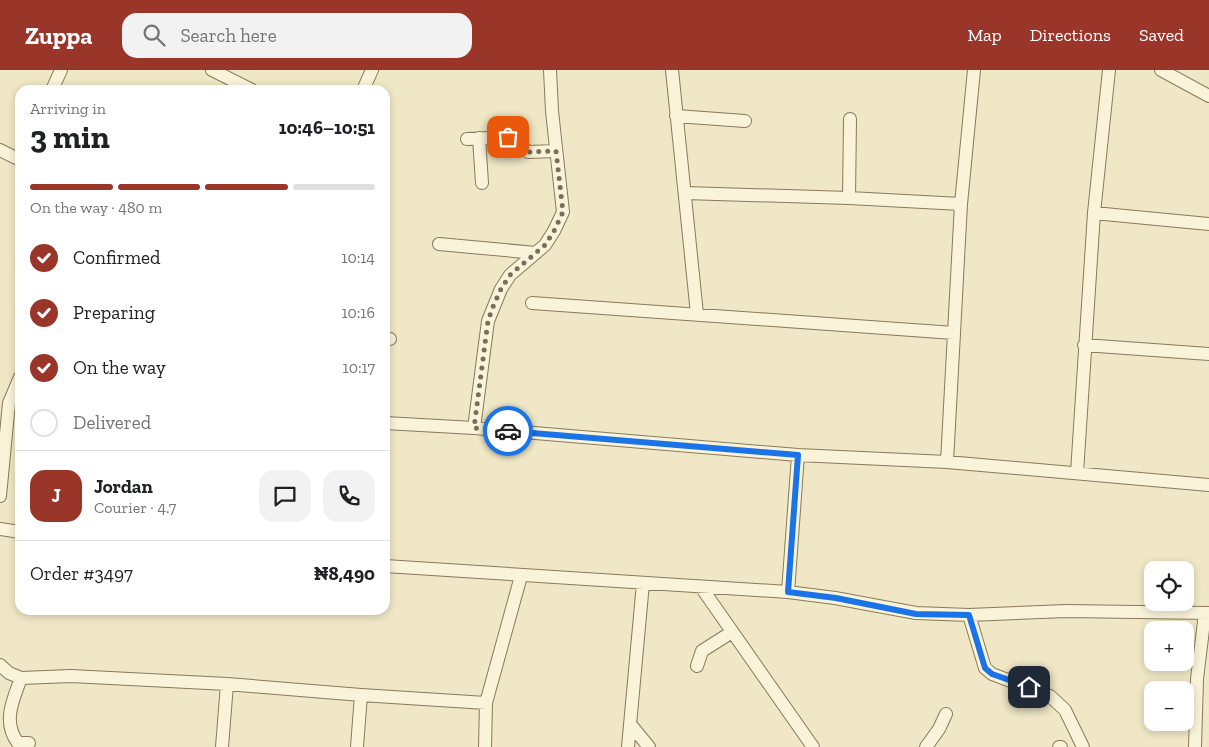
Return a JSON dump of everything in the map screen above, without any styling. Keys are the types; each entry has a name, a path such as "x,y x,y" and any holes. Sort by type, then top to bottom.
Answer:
{"street":[{"path":"54,85 61,70"},
{"path":"212,70 242,85"},
{"path":"364,85 372,70"},
{"path":"474,428 488,321 492,309 510,275 545,245 563,212 550,70"},
{"path":"672,70 697,314"},
{"path":"946,462 961,204 974,70"},
{"path":"1076,473 1094,213 1109,70"},
{"path":"1161,70 1209,96"},
{"path":"676,116 745,121"},
{"path":"849,198 850,119"},
{"path":"482,183 473,138 511,137 528,152 556,151"},
{"path":"0,150 15,158"},
{"path":"685,193 849,198 961,204"},
{"path":"1094,213 1209,224"},
{"path":"439,244 536,253"},
{"path":"532,304 954,333"},
{"path":"1084,345 1209,354"},
{"path":"0,496 5,400 15,385"},
{"path":"390,423 474,428 798,455 946,462 1209,485"},
{"path":"788,592 798,455"},
{"path":"0,530 15,532"},
{"path":"390,566 788,592 836,598 916,614 969,615 1066,611 1207,613 1197,679 1195,747"},
{"path":"485,747 486,703 521,576"},
{"path":"628,747 643,583"},
{"path":"701,587 813,747"},
{"path":"969,615 985,668 992,674 1050,696 1065,710 1082,747"},
{"path":"697,666 702,651 732,632"},
{"path":"0,664 20,678 70,676 227,684 486,703"},
{"path":"20,678 8,717 12,736 18,743 29,743"},
{"path":"222,747 227,684"},
{"path":"357,747 361,695"},
{"path":"926,747 939,730 946,714"},
{"path":"631,725 649,747"}],"way so far":[{"path":"508,137 511,137 528,152 556,151 563,206 561,219 545,245 510,275 501,289 488,321 474,428 508,431"}],"route":[{"path":"508,431 798,455 788,592 836,598 916,614 969,615 985,668 992,674 1029,687"}]}
